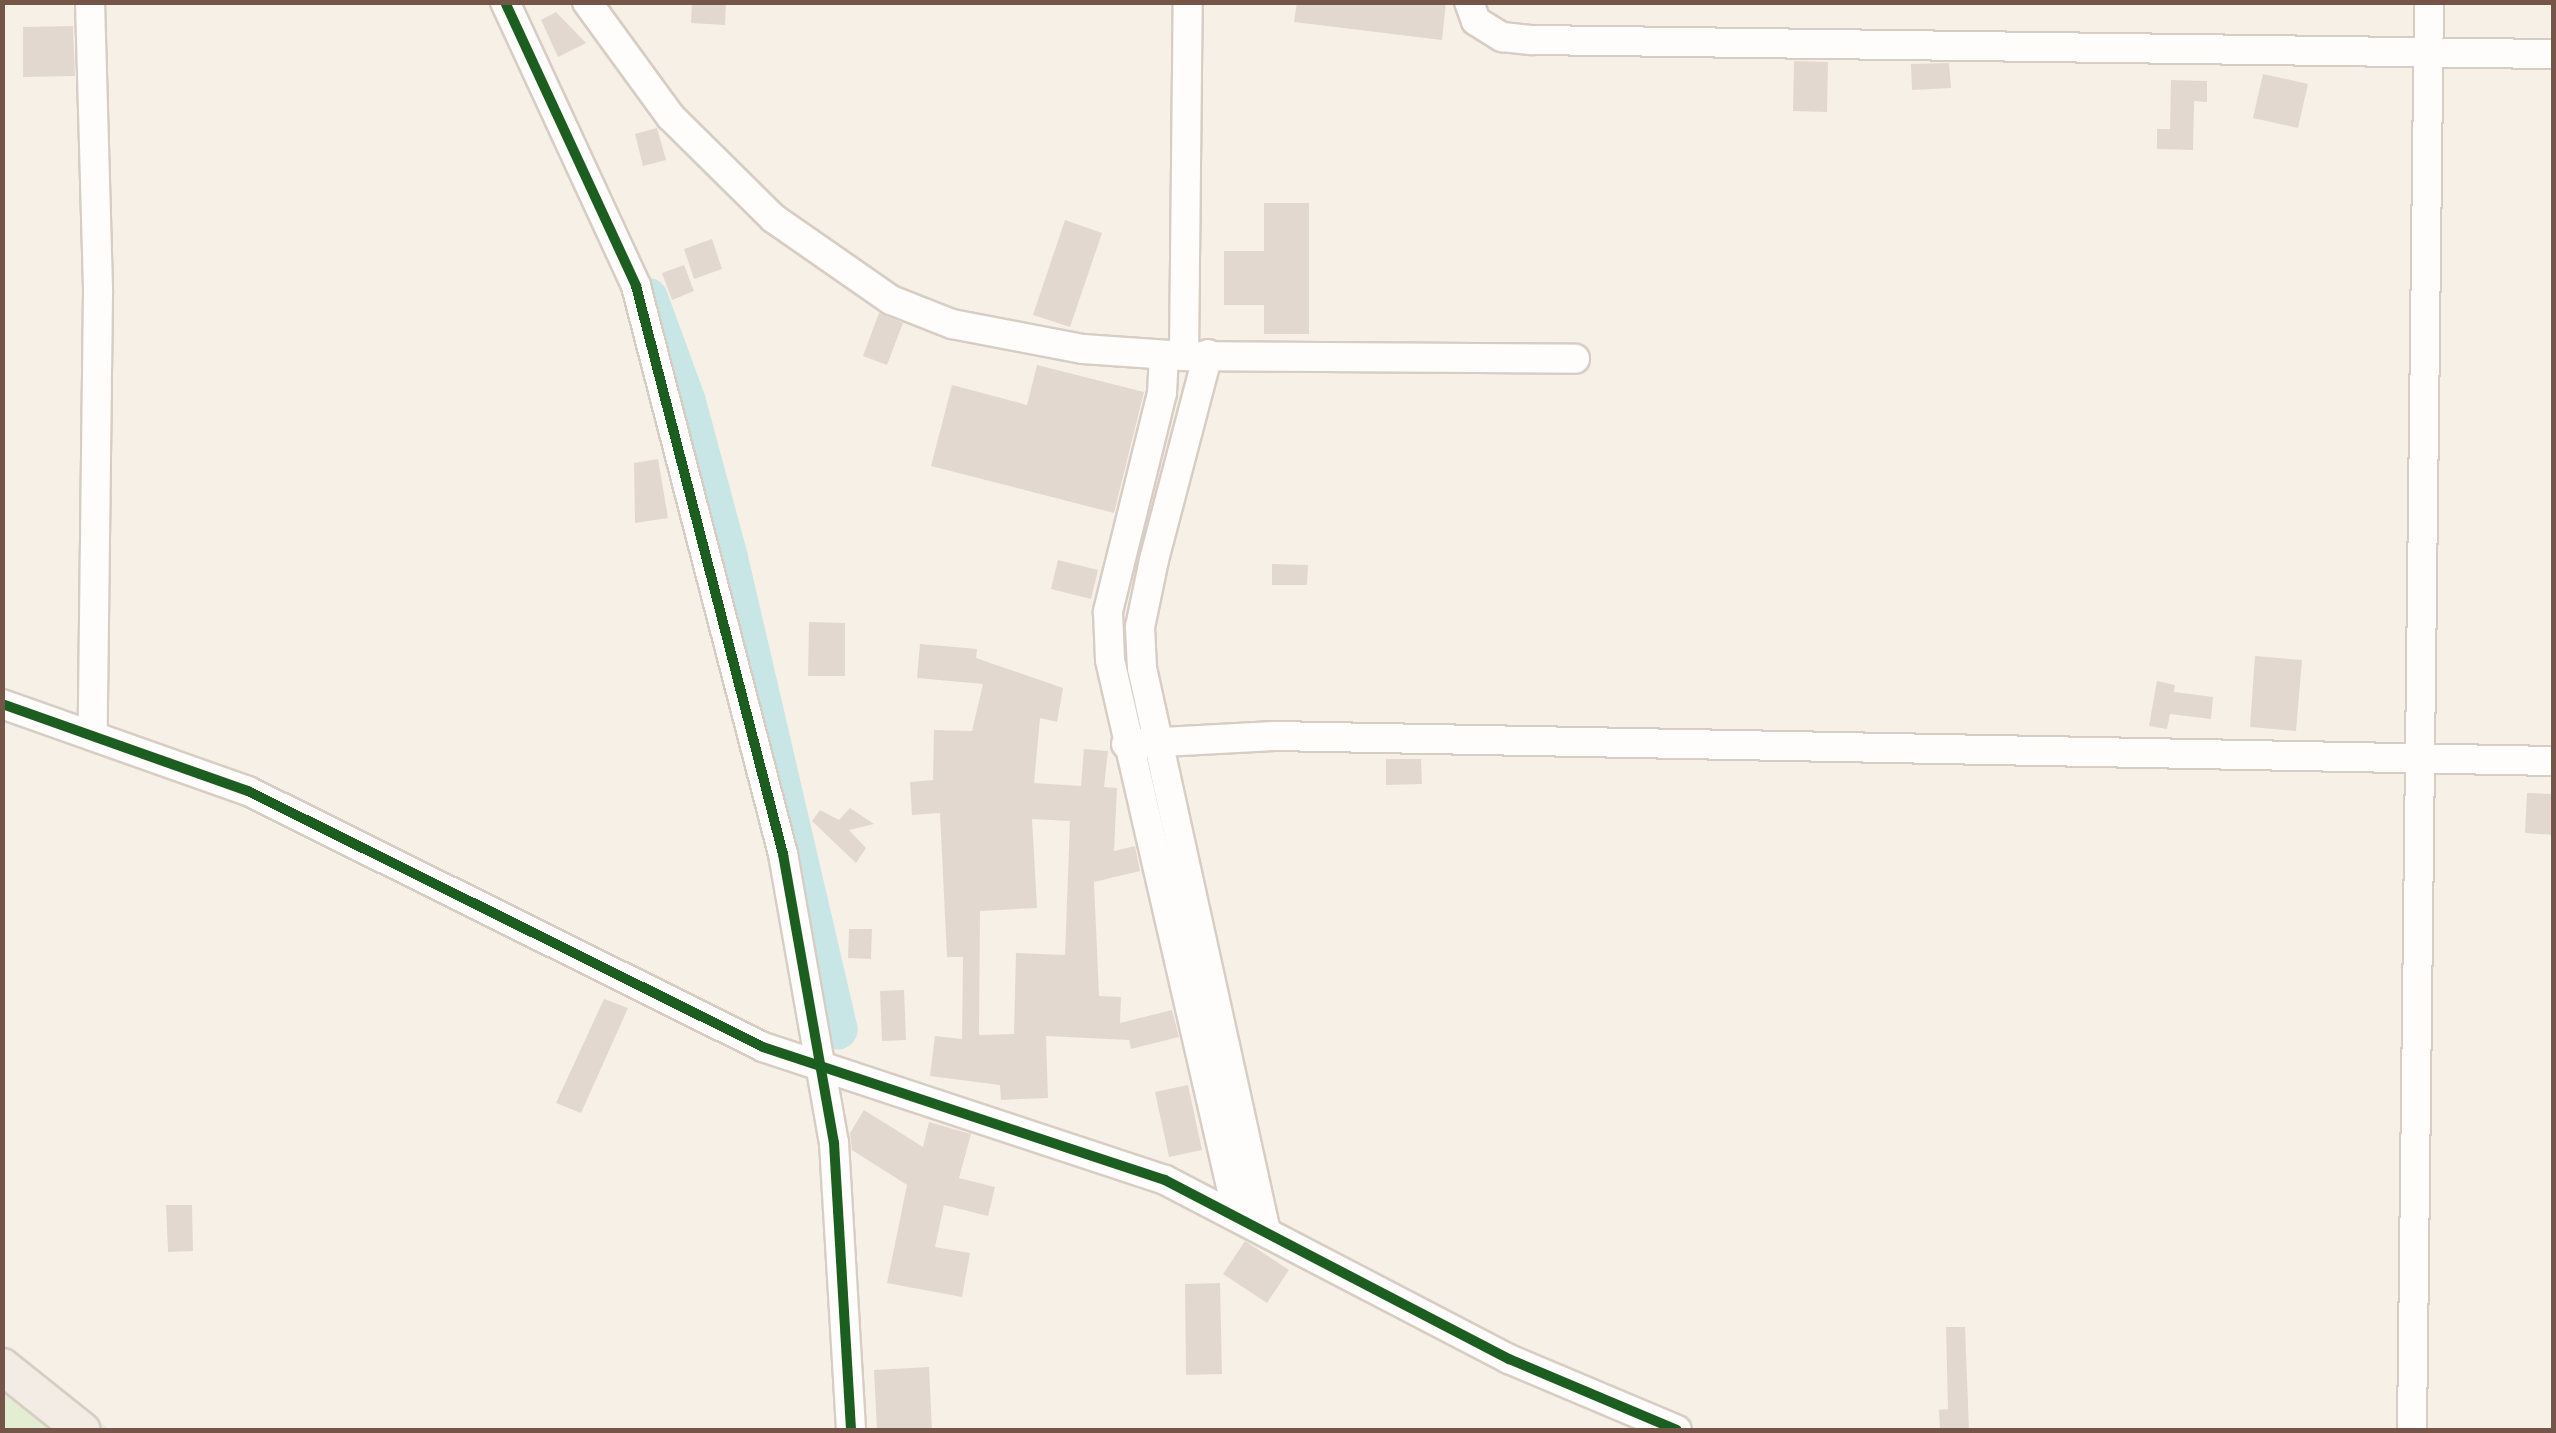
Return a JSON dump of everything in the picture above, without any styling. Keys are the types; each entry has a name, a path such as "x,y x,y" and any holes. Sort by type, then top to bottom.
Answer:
{"main road":[{"path":"2,1366 82,1430"}],"street":[{"path":"90,2 98,293 93,733"},
{"path":"505,2 636,286 783,854 834,1143 851,1430"},
{"path":"587,2 706,156 773,218 891,300 1013,338 1185,355 1575,359"},
{"path":"1188,2 1185,355 1140,627 1158,740 1266,1232"},
{"path":"1469,2 1476,22 1502,37 1532,40 2554,54"},
{"path":"2412,1430 2428,2"},
{"path":"1185,355 1162,393 1108,612 1126,744 1238,1217"},
{"path":"2,704 93,733 248,791 821,1069 1166,1180 1509,1359 1677,1430"},
{"path":"1126,744 1158,740 2554,761"}],"green space":[{"path":"3,1345 110,1430 3,1430"}],"building":[{"path":"692,2 726,2 725,25 691,23"},
{"path":"1297,2 1446,2 1442,40 1294,22"},
{"path":"556,12 586,43 558,57 541,20"},
{"path":"73,26 75,76 23,77 23,27"},
{"path":"1794,61 1828,62 1827,112 1793,111"},
{"path":"1949,63 1951,88 1912,90 1911,64"},
{"path":"2263,74 2308,84 2298,128 2253,118"},
{"path":"2171,80 2207,81 2207,102 2194,101 2193,150 2157,149 2157,129 2170,129"},
{"path":"657,128 666,160 643,166 635,134"},
{"path":"1264,203 1309,203 1309,334 1264,334 1264,305 1224,305 1224,251 1264,251"},
{"path":"1065,220 1102,233 1070,327 1033,315"},
{"path":"712,239 722,269 694,279 684,249"},
{"path":"684,265 694,291 672,300 662,273"},
{"path":"879,313 903,323 887,365 863,356"},
{"path":"1037,365 1144,392 1114,513 931,466 952,385 1027,405"},
{"path":"658,459 668,518 635,523 634,463"},
{"path":"1058,560 1098,570 1091,599 1051,589"},
{"path":"1272,564 1308,565 1307,585 1272,585"},
{"path":"809,622 845,623 845,676 808,676"},
{"path":"920,644 977,649 976,658 1063,688 1057,722 1040,718 1034,783 1081,786 1084,749 1108,751 1104,787 1117,788 1114,851 1135,846 1140,871 1094,882 1099,996 1121,997 1120,1023 1172,1010 1179,1037 1131,1049 1129,1040 1046,1036 1048,1098 1001,1100 1000,1085 930,1076 935,1036 962,1039 963,957 947,957 940,813 912,815 910,782 933,780 934,730 972,731 983,684 917,678","holes":["1032,819 1070,821 1065,955 1016,953 1014,1034 979,1035 980,911 1037,908"]},
{"path":"2255,656 2302,660 2296,731 2250,727"},
{"path":"2157,681 2175,685 2174,692 2213,697 2211,719 2170,714 2167,729 2149,726"},
{"path":"1386,759 1421,759 1422,784 1386,785"},
{"path":"2527,793 2554,794 2554,835 2525,833"},
{"path":"850,808 874,824 849,830 866,848 856,863 812,821 820,810 839,820"},
{"path":"849,929 872,929 871,959 848,958"},
{"path":"904,990 906,1040 882,1041 880,991"},
{"path":"604,999 628,1008 581,1113 556,1103"},
{"path":"1188,1085 1202,1150 1169,1157 1155,1092"},
{"path":"864,1110 923,1147 929,1122 971,1134 959,1178 995,1187 988,1216 944,1205 935,1247 970,1253 962,1297 887,1283 907,1185 852,1150 850,1133"},
{"path":"166,1205 192,1205 193,1251 168,1252"},
{"path":"1245,1241 1289,1270 1267,1303 1223,1274"},
{"path":"1220,1283 1222,1374 1186,1375 1185,1284"},
{"path":"1946,1327 1965,1327 1969,1430 1940,1430 1939,1410 1948,1409"},
{"path":"929,1367 932,1430 877,1430 874,1370"}],"waterway":[{"path":"648,298 686,402 728,558 838,1029"}],"cycle path":[{"path":"505,2 636,286 783,854 834,1143 851,1430"},
{"path":"2,704 248,791 763,1047 1165,1180 1509,1359 1677,1430"}]}
